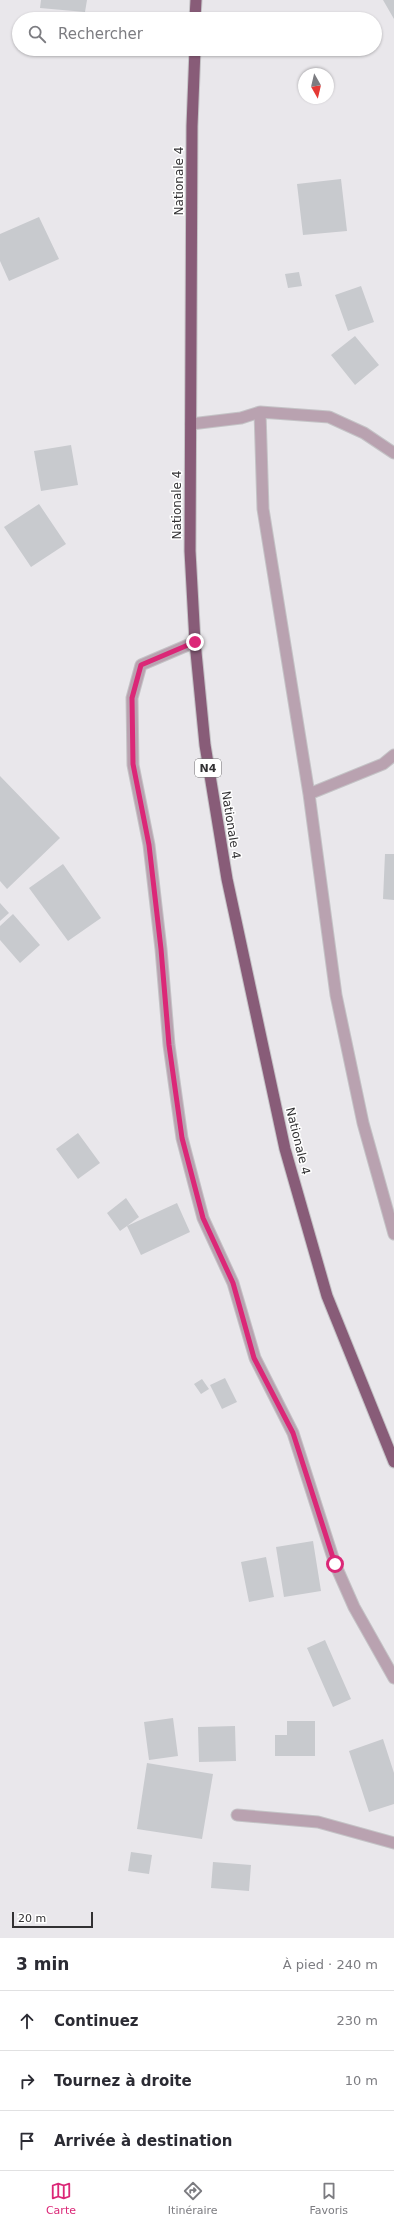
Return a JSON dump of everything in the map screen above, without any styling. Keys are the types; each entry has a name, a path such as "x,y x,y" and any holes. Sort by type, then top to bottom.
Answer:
{"highway":[{"path":"196,0 196,12"},
{"name":"Nationale 4","path":"194,56 192,126 190,551 195,642 205,746 226,878 285,1149 327,1296 394,1462"}],"street":[{"path":"191,424 241,418 260,412 329,418 364,433 394,453"},
{"path":"260,412 263,509 309,794 336,995 364,1123 394,1234"},
{"path":"195,642 141,665 132,698 133,764 149,845 161,949 169,1045 182,1138 203,1218 233,1283 254,1358 293,1433 335,1564 354,1607 394,1678"},
{"path":"309,794 383,764 394,755"},
{"path":"237,1815 318,1822 394,1843"}],"building":[{"path":"41,0 87,0 85,12 40,8"},
{"path":"383,0 394,0 394,19"},
{"path":"341,179 347,231 303,235 297,184"},
{"path":"39,217 59,259 9,281 0,261 0,234"},
{"path":"299,272 302,286 288,288 285,274"},
{"path":"361,286 374,322 348,331 335,295"},
{"path":"355,336 379,365 355,385 331,355"},
{"path":"71,445 78,485 41,491 34,451"},
{"path":"39,504 66,544 31,567 4,527"},
{"path":"0,776 60,838 7,889 0,881"},
{"path":"385,854 394,854 394,900 383,899"},
{"path":"63,864 101,918 68,941 29,888"},
{"path":"0,903 9,913 0,921"},
{"path":"13,914 40,945 20,963 0,940 0,926"},
{"path":"78,1133 100,1163 78,1179 56,1149"},
{"path":"126,1198 139,1217 120,1231 107,1213"},
{"path":"177,1203 190,1232 141,1255 127,1226"},
{"path":"225,1378 237,1402 222,1409 210,1385"},
{"path":"202,1379 209,1389 201,1394 194,1384"},
{"path":"313,1541 321,1591 284,1597 276,1547"},
{"path":"266,1557 274,1597 249,1602 241,1562"},
{"path":"325,1640 351,1699 333,1707 307,1648"},
{"path":"173,1718 178,1756 149,1760 144,1722"},
{"path":"287,1721 315,1721 315,1756 275,1756 275,1735 287,1735"},
{"path":"235,1726 236,1761 199,1762 198,1727"},
{"path":"383,1739 394,1773 394,1804 369,1812 349,1751"},
{"path":"147,1763 213,1774 202,1839 137,1829"},
{"path":"131,1852 152,1855 149,1874 128,1871"},
{"path":"213,1862 251,1865 249,1891 211,1888"}],"route":[{"path":"195,642 141,665 132,698 133,764 149,845 161,949 169,1045 182,1138 203,1218 233,1283 254,1358 293,1433 335,1564"}]}
